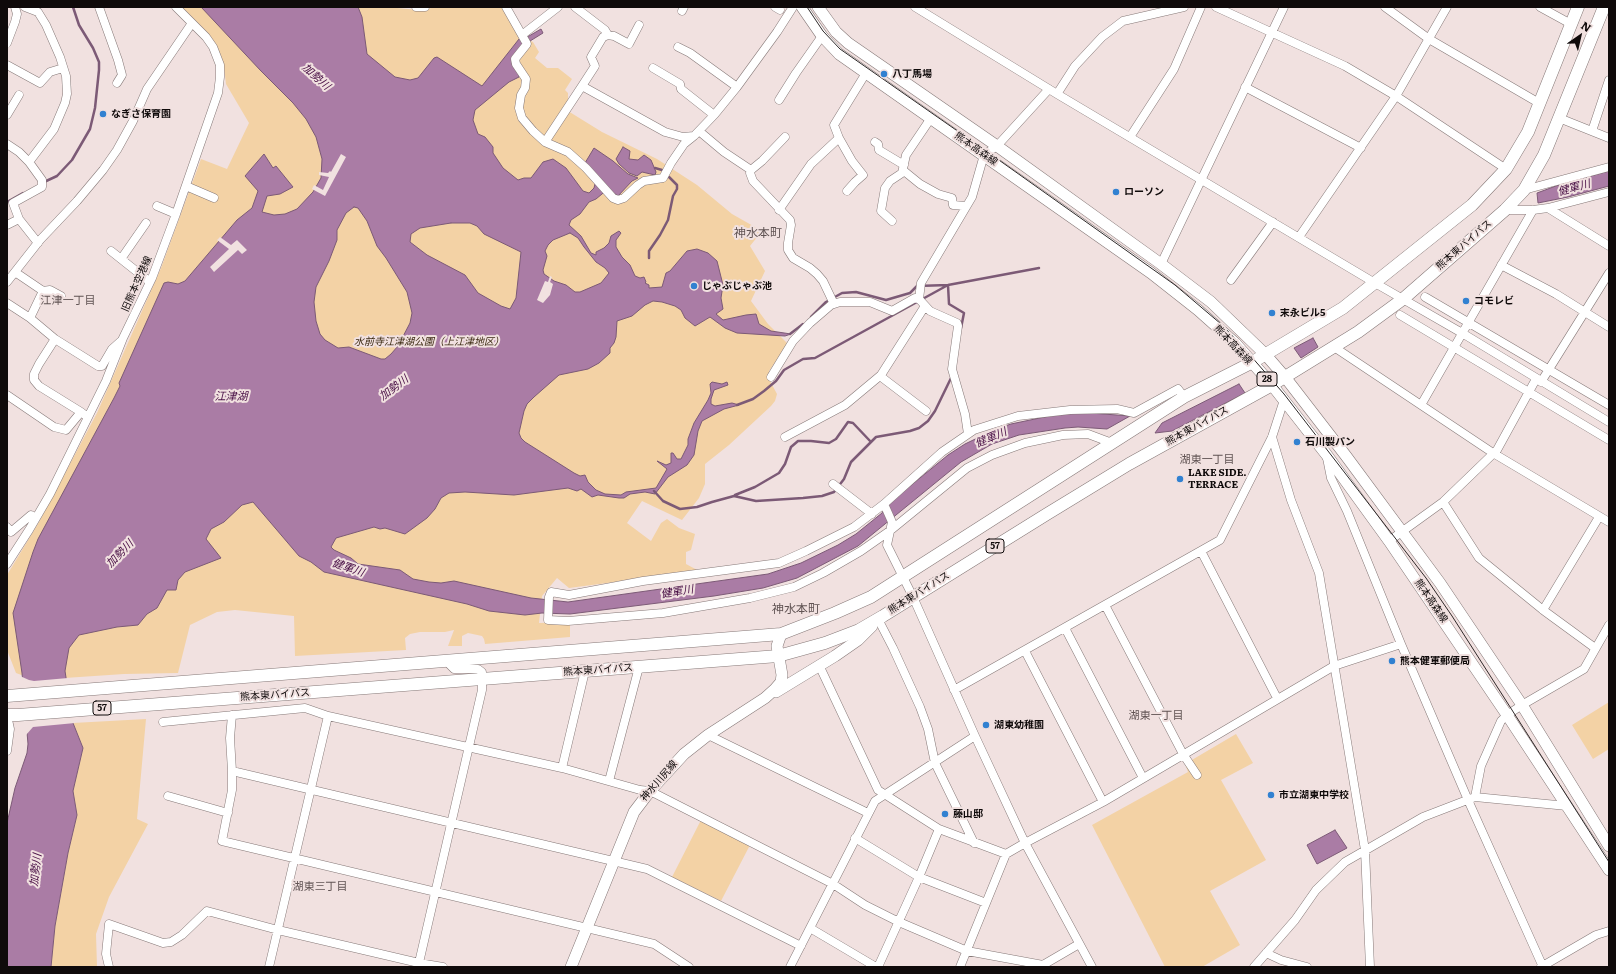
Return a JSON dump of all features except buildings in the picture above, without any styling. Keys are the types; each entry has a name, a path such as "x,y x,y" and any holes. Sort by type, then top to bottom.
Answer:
{"highway":[{"name":"熊本東バイパス","path":"12,695 781,634 815,622 871,597 1184,397 1251,363 1343,308 1472,205 1506,169 1528,132 1578,7"},
{"name":"熊本東バイパス","path":"13,715 778,656 825,643 858,630 881,618 1129,464 1272,385 1358,332 1403,298 1505,210 1524,190 1544,155 1604,7"}],"main road":[{"name":"熊本高森線","path":"802,7 822,36 840,54 1151,273 1235,343 1284,400 1326,454 1389,541 1507,715 1609,870"},
{"name":"熊本高森線","path":"818,7 836,32 848,43 997,146 1161,264 1211,302 1265,354 1285,376 1444,589 1522,705 1609,846"},
{"path":"765,698 858,640 881,618"},
{"name":"神水川尻線","path":"571,967 634,812 650,791 684,754 708,735 765,698 780,682 782,675 777,646 781,634"}],"street":[{"path":"7,43 16,18 15,7"},
{"path":"25,7 38,12 46,25 60,57 67,94 65,103 52,133 29,162"},
{"path":"98,7 118,60 122,75 117,83"},
{"name":"旧熊本空港線","path":"7,564 50,494 84,414 106,381 123,338 150,282 176,214 218,93 220,66 213,47 206,37 176,7"},
{"path":"416,7 425,7"},
{"path":"506,7 524,39"},
{"path":"558,7 524,39 515,59 516,64 526,79 525,88 521,94 519,108 522,118 545,142 568,152 586,168 613,198 618,200 624,198 644,181 663,178 684,144 714,115 737,87 777,32 793,7"},
{"path":"575,7 605,30 608,35"},
{"path":"915,7 1053,92 1462,333 1609,422"},
{"path":"919,300 921,283 972,197 984,155 997,146 1053,92 1102,37 1124,21 1184,7"},
{"path":"1130,137 1174,69 1202,7"},
{"path":"1216,7 1345,66 1396,96 1506,169"},
{"path":"1161,264 1284,7"},
{"path":"1385,7 1429,39 1539,103"},
{"path":"1299,237 1396,96 1447,7"},
{"path":"1540,7 1571,24"},
{"path":"7,282 38,243 81,196 118,150 133,121 147,88 192,23"},
{"path":"545,142 595,66 590,57 603,37 608,35 614,36 629,44 639,25"},
{"path":"779,100 822,36"},
{"path":"678,47 690,53 737,87"},
{"path":"7,65 40,84 50,72 63,68"},
{"path":"653,68 680,84 681,89 714,115"},
{"path":"848,192 854,182 863,175 852,162 839,138 834,124 866,73"},
{"path":"1592,131 1609,80"},
{"path":"582,86 665,132 683,137 696,134 751,170"},
{"path":"1245,87 1361,148"},
{"path":"7,115 19,95"},
{"path":"892,221 881,211 885,188 890,181 902,173 906,155 931,118"},
{"path":"1559,118 1609,138"},
{"path":"785,137 762,161 751,170 750,173 753,182 790,220 791,225 788,250 793,258 810,268 823,281 834,304"},
{"path":"779,210 811,164 839,138"},
{"path":"875,142 878,144 879,150 904,168 920,184 938,194 952,198 953,205 966,206"},
{"path":"7,144 19,152 29,162 42,180 42,187 10,201 19,219 38,243"},
{"path":"1524,190 1609,167"},
{"path":"186,186 214,198"},
{"path":"1505,210 1533,210 1548,208 1609,192"},
{"path":"157,206 176,214"},
{"path":"1548,208 1609,246"},
{"path":"1421,405 1533,210"},
{"path":"7,225 19,219"},
{"path":"1231,280 1273,222"},
{"path":"121,259 146,223"},
{"path":"111,251 150,282"},
{"path":"1501,265 1556,294 1609,327"},
{"path":"15,272 43,291 50,290 61,296"},
{"path":"1389,541 1443,502 1497,450 1529,392 1549,370 1609,272"},
{"path":"30,318 43,291"},
{"path":"1425,296 1609,406"},
{"path":"771,376 793,341 810,323 831,305 840,302 870,302 892,310 915,298 930,311 957,323 958,326 952,369 965,414 968,434"},
{"path":"7,303 30,318 55,339 98,366 102,366 112,349 123,338"},
{"path":"785,437 845,405 880,376 925,306"},
{"path":"1400,315 1609,440"},
{"path":"7,395 54,427 66,430 84,414 39,386 34,380 34,374 39,364 55,339"},
{"path":"1334,346 1494,453 1609,522"},
{"path":"880,376 926,411"},
{"path":"1112,443 1088,434 1063,435 1025,442 992,455 967,468 861,551 823,573 794,587 750,598 663,613 568,621 548,620 549,597 551,592 569,595 643,581 779,563 854,527 884,504 942,452 974,430 1018,416 1040,413 1070,410 1117,409 1134,413 1178,388 1184,397"},
{"path":"954,690 1025,652 1220,540 1272,437 1284,400"},
{"path":"1272,437 1290,500 1319,574 1365,850 1370,967"},
{"path":"1326,454 1331,478 1347,511 1401,644 1472,798 1542,967 1596,935 1609,931"},
{"path":"833,484 872,514"},
{"path":"1443,502 1479,558 1543,610 1595,648"},
{"path":"884,504 891,526 887,545 913,597 954,690 1025,843 1092,967"},
{"path":"7,527 11,532 31,515 36,518"},
{"path":"1543,610 1599,517"},
{"path":"1201,551 1277,698"},
{"path":"1105,605 1183,754 1197,775"},
{"path":"881,618 920,707 928,729 935,763 974,843"},
{"path":"1472,798 1481,766 1500,721 1522,705 1584,669 1609,625"},
{"path":"1065,628 1143,778"},
{"path":"960,967 1006,854 1103,802 1277,698 1334,666 1401,644"},
{"path":"1025,652 1103,802"},
{"path":"418,965 482,690 482,672 473,668 454,669 446,661"},
{"path":"819,665 878,790 883,795 939,829 1006,854"},
{"path":"609,781 639,667"},
{"path":"562,768 585,671"},
{"path":"303,693 305,708"},
{"path":"163,722 305,708 328,716 562,768 640,790 650,791 833,884 865,905 898,922 967,950 1043,966 1079,944"},
{"path":"7,751 13,715"},
{"path":"232,715 230,738 232,790 222,841 654,944 688,967"},
{"path":"269,967 328,716"},
{"path":"708,735 868,814"},
{"path":"790,967 875,801 975,736"},
{"path":"232,771 311,788 647,869 801,946"},
{"path":"168,796 228,813"},
{"path":"1254,967 1295,920 1316,890 1345,862 1423,817 1472,798 1567,806"},
{"path":"810,928 877,967 919,877 939,829"},
{"path":"855,838 919,877 986,904"},
{"path":"109,967 106,954 109,924 163,943 170,942 182,935 207,911 418,965 443,967"},
{"path":"1266,952 1281,960 1307,967"}],"green space":[{"name":"水前寺江津湖公園（上江津地区）","path":"180,7 386,7 419,10 438,7 503,7 521,36 533,42 539,52 535,58 547,68 558,68 572,79 565,90 568,93 568,111 602,132 657,159 697,185 732,214 762,231 750,246 765,271 751,301 768,324 787,343 786,347 769,371 770,381 777,394 775,401 729,445 705,464 705,484 699,498 682,520 642,501 627,523 651,541 661,523 667,519 679,528 695,534 691,550 686,552 686,564 699,571 569,588 557,578 542,596 539,623 570,622 570,637 485,644 482,636 468,633 462,636 462,646 448,646 454,630 445,632 420,632 410,634 405,638 406,650 295,656 294,616 235,610 217,612 190,625 178,673 124,674 35,680 16,673 7,650 7,575 39,522 97,413 161,268 201,159 227,169 249,123 226,84 224,67"},
{"path":"1609,702 1609,749 1593,759 1572,725"},
{"path":"146,719 137,819 148,824 109,897 96,934 97,967 51,967 55,926 68,853 77,815 73,791 83,748 73,723"},
{"path":"1236,734 1253,763 1221,780 1266,860 1210,891 1240,945 1202,967 1165,967 1092,825 1188,772 1185,764"},
{"path":"701,820 750,845 721,901 672,877"}],"water":[{"name":"江津湖","path":"201,7 358,7 362,17 367,54 395,77 410,80 418,78 434,58 437,57 482,86 519,39 529,36 541,29 543,33 522,46 512,59 512,64 519,72 519,77 509,82 475,110 473,120 478,134 485,137 493,147 493,153 503,168 518,180 531,178 543,162 553,159 566,168 583,191 589,193 594,188 595,184 601,181 585,163 594,148 613,161 628,174 638,178 632,181 618,196 608,189 596,199 589,202 580,214 571,220 569,225 581,236 591,253 596,255 596,252 604,248 609,243 611,236 619,231 621,233 616,240 616,247 622,257 630,265 635,276 640,278 644,277 645,283 649,285 649,288 662,287 666,273 670,271 687,251 697,249 708,253 717,261 723,285 721,298 723,309 716,314 723,320 756,314 759,324 771,331 791,334 785,336 737,333 725,328 710,317 695,326 685,318 681,310 675,306 653,301 645,305 632,316 617,321 616,337 610,348 610,353 599,363 588,369 559,375 527,404 519,433 525,442 574,473 580,476 585,475 588,482 596,490 605,494 621,495 626,492 656,488 667,469 657,461 666,465 671,463 671,453 673,453 677,459 681,459 688,445 688,439 694,423 711,393 710,384 712,382 722,384 727,382 728,385 714,390 711,404 715,406 732,403 739,405 724,409 702,421 698,431 694,455 687,465 668,477 655,494 645,492 630,494 624,498 598,495 592,497 581,489 577,491 568,488 514,495 465,492 449,493 441,498 435,509 427,518 405,534 385,528 380,529 374,527 336,538 331,547 351,558 358,564 400,570 413,579 429,582 441,583 454,581 531,598 568,602 768,574 801,563 838,545 856,534 882,513 887,505 948,455 965,444 996,429 1011,424 1059,414 1077,412 1130,416 1107,429 1078,427 1065,428 1019,435 992,444 961,462 858,546 797,578 763,588 714,596 570,614 542,613 525,615 489,611 467,604 324,572 311,562 299,556 253,502 242,505 224,522 211,529 206,539 221,558 185,572 178,580 176,590 167,590 157,608 147,614 138,625 117,627 79,635 69,648 65,671 73,723 83,748 73,791 77,815 68,853 55,926 51,967 7,967 7,823 15,788 27,753 28,744 22,673 13,613 38,539 120,386 119,383 164,283 168,282 178,284 185,281 237,220 252,208 258,191 245,176 264,154 273,168 276,166 293,187 280,194 267,196 262,212 274,215 285,214 297,209 313,192 321,178 322,159 316,137 306,119 293,103","holes":["354,207 358,208 367,221 377,246 407,292 412,313 410,323 398,346 385,359 381,359 349,347 338,348 325,340 320,334 316,321 314,302 316,287 329,261 337,240 337,230 346,213","451,223 470,223 477,226 484,234 521,252 516,298 510,309 501,306 478,293 465,275 427,255 410,242 411,234 420,228","570,233 578,238 596,262 605,268 609,273 601,283 580,292 575,292 566,285 554,281 544,274 543,270 547,256 545,251 548,245 553,240"]},
{"path":"623,147 630,151 629,159 638,160 644,155 651,160 656,172 655,175 642,172 637,176 629,173 619,164 616,159"},
{"name":"健軍川","path":"1609,171 1609,186 1538,203 1537,193 1564,183"},
{"path":"1313,338 1318,347 1301,358 1294,348"},
{"path":"1239,384 1245,393 1172,431 1155,433 1162,423"},
{"path":"1335,830 1347,848 1317,864 1307,845"}],"pier":[{"path":"341,154 346,157 325,196 312,189 314,185 323,190 329,177 319,175 319,172 331,172"},
{"path":"220,237 231,245 237,240 247,250 242,254 238,250 214,272 210,267 229,249 217,240"},
{"path":"550,276 552,277 550,282 553,284 550,295 543,303 537,300 545,281 548,282"},
{"path":"20,676 34,681 68,678 75,723 33,727 26,735"}],"waterway":[{"path":"44,182 57,176 72,160 90,129 95,108 99,62 93,48 79,25 73,7"},
{"path":"655,168 662,170"},
{"path":"649,258 649,251 668,220 673,196 677,189 677,185 669,177"},
{"path":"7,202 23,193"},
{"path":"811,317 826,302 842,293 856,292 886,300 910,293 917,286 948,285 1039,268"},
{"path":"948,285 949,304 964,313 961,328"},
{"path":"737,405 753,399 776,381 784,370 803,359 815,358 948,285"},
{"path":"790,334 803,324"},
{"path":"654,491 663,501 680,509 697,507 734,496 756,501 822,496 834,492 844,479 851,462 876,437 910,431 919,428 928,421 935,411 952,376"},
{"path":"735,495 755,487 779,473 785,464 791,447 798,441 829,443 836,439 848,422 853,423 871,442"}],"tram line":[{"path":"807,7 823,31 840,49 1175,285 1221,324 1243,347 1284,394 1426,578 1452,616 1609,862"}],"place":[{"name":"八丁馬場","path":"884,74"},
{"name":"なぎさ保育園","path":"103,114"},
{"name":"ローソン","path":"1116,192"},
{"name":"じゃぶじゃぶ池","path":"694,286"},
{"name":"コモレビ","path":"1466,301"},
{"name":"末永ビル5","path":"1272,313"},
{"name":"石川製パン","path":"1297,442"},
{"name":"LAKE SIDE. TERRACE","path":"1180,479"},
{"name":"熊本健軍郵便局","path":"1392,661"},
{"name":"湖東幼稚園","path":"986,725"},
{"name":"市立湖東中学校","path":"1271,795"},
{"name":"藤山邸","path":"945,814"}],"district":[{"name":"神水本町","path":"758,233"},
{"name":"江津一丁目","path":"68,301"},
{"name":"湖東一丁目","path":"1207,460"},
{"name":"神水本町","path":"796,609"},
{"name":"湖東一丁目","path":"1156,716"},
{"name":"湖東三丁目","path":"320,887"}],"water label":[{"name":"加勢川","path":"316,77"},
{"name":"加勢川","path":"394,388"},
{"name":"加勢川","path":"120,554"},
{"name":"加勢川","path":"36,870"}]}
